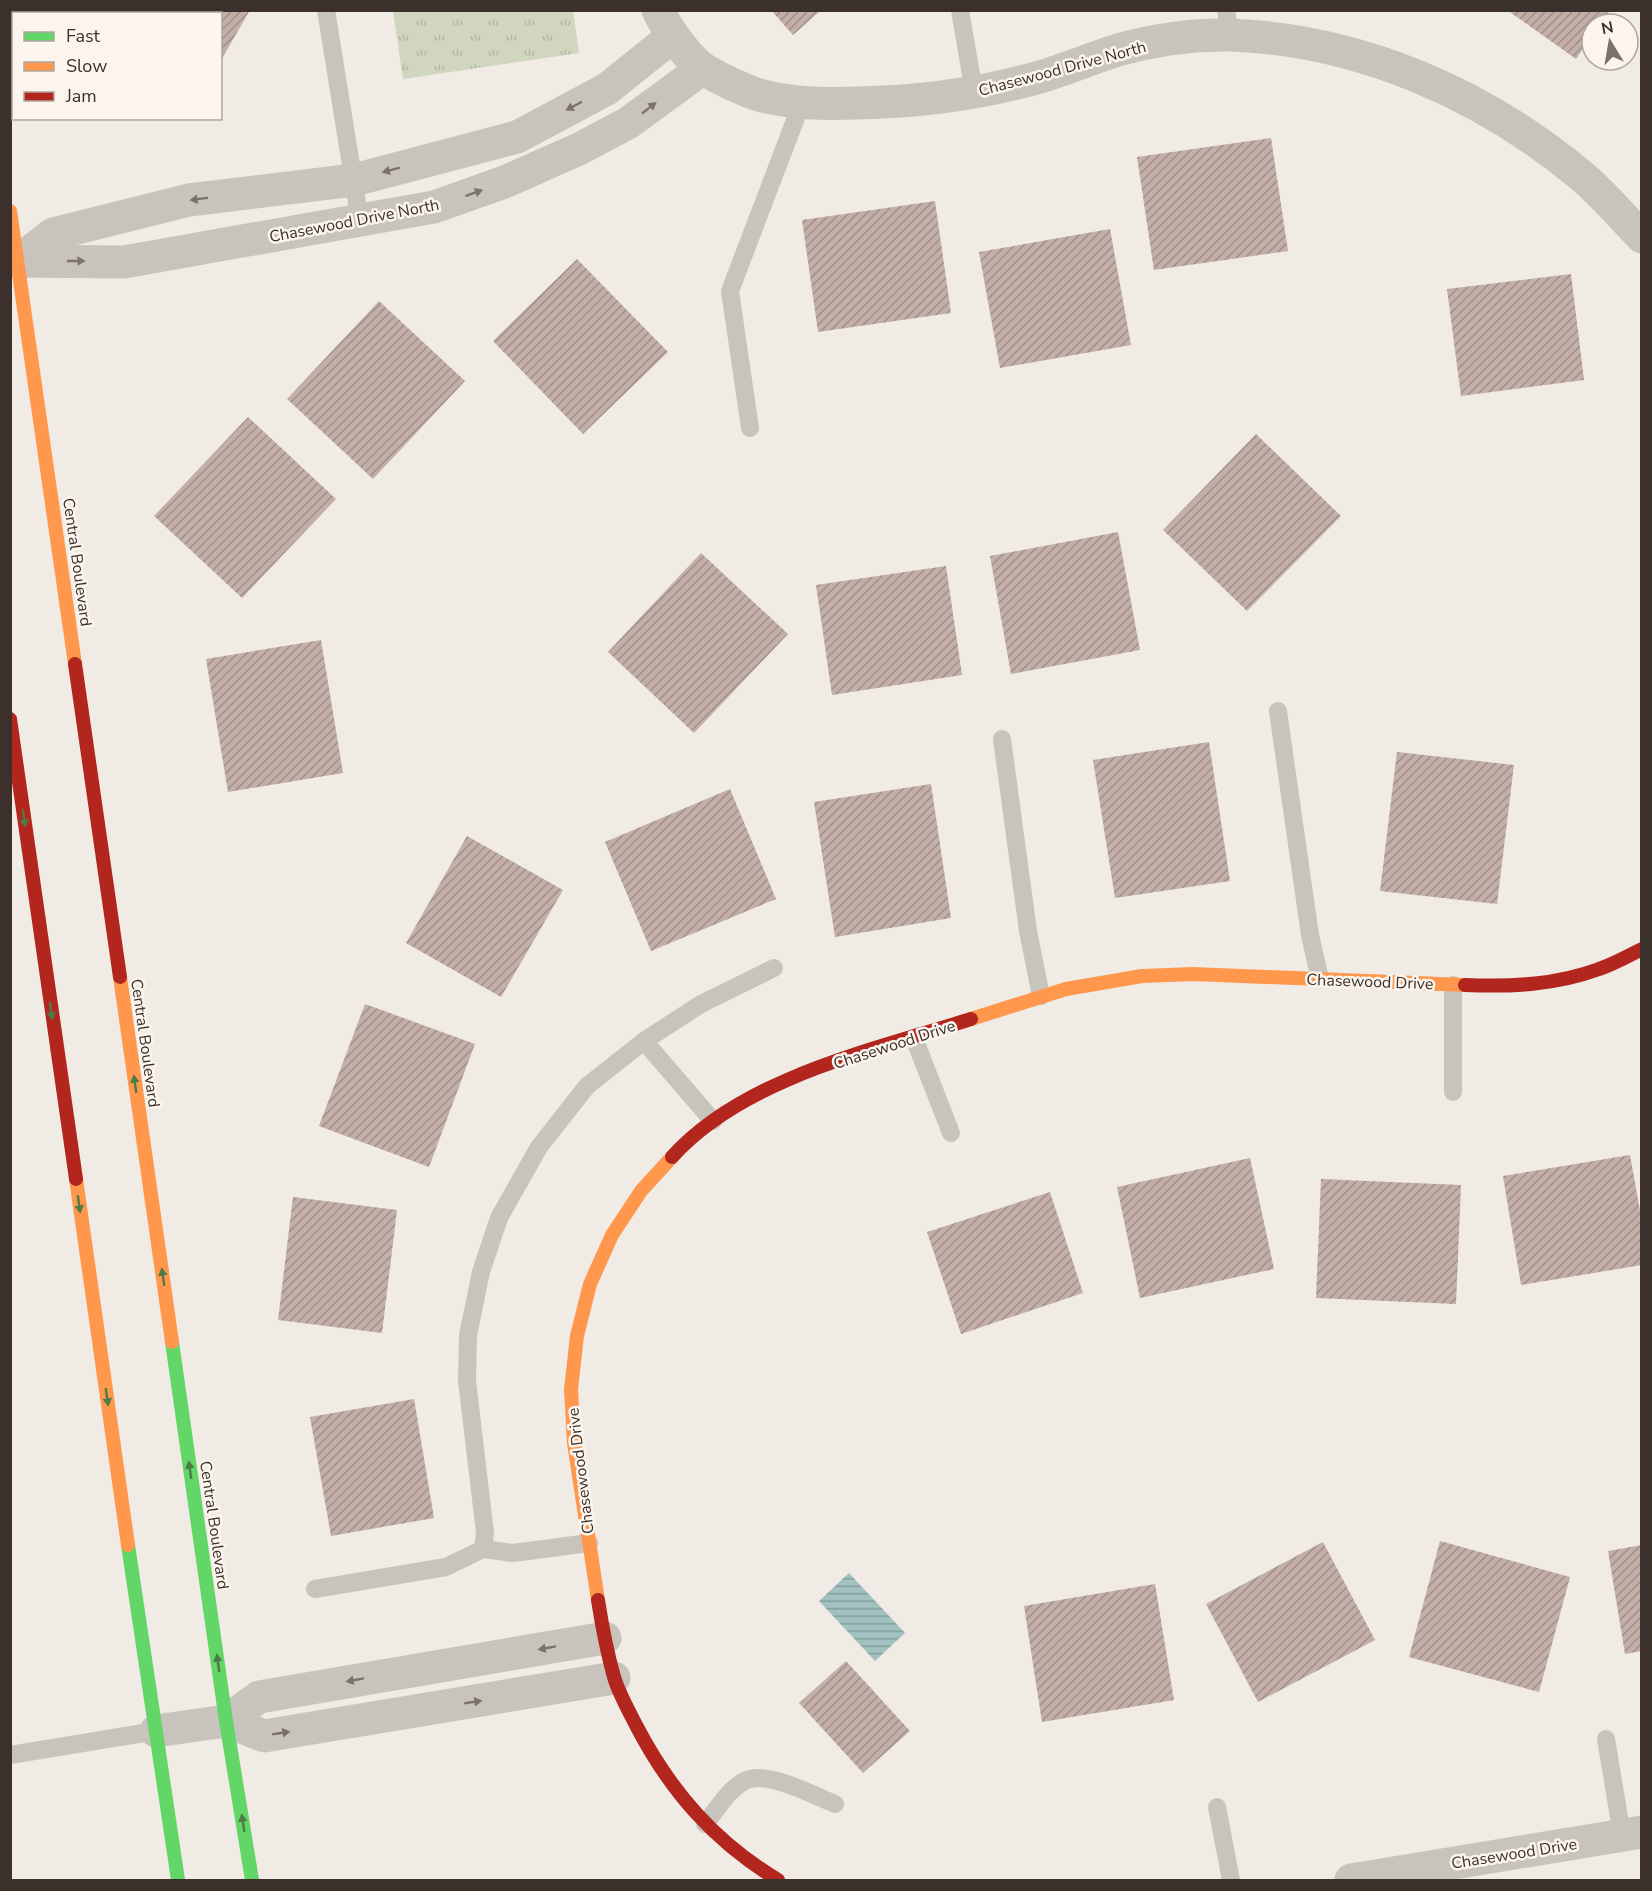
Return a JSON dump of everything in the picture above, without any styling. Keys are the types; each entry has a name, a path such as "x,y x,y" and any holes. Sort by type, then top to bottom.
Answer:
{"street":[{"path":"14,261 53,234 189,200 354,180 517,136 607,89 665,23 702,69"},
{"name":"Chasewood Drive North","path":"14,261 124,262 434,207 507,181 579,149 628,123 702,69 736,87 762,96 819,104 904,102 974,92 1040,77 1119,50 1173,39 1228,23 1286,40 1353,54 1394,67 1465,97 1531,136 1586,180 1641,237"},
{"name":"Central Boulevard","path":"10,211 14,261 226,1721 252,1881"},
{"path":"10,719 178,1881"},
{"name":"Chasewood Drive","path":"771,1879 748,1862 686,1804 653,1758 627,1708 614,1678 605,1638 574,1443 571,1389 577,1336 590,1284 612,1235 641,1191 677,1150 713,1120 758,1092 808,1071 1066,989 1142,976 1193,974 1501,987 1551,982 1600,969 1641,949"},
{"path":"156,1731 226,1721 259,1697 605,1638"},
{"path":"226,1721 264,1736 614,1678"},
{"name":"Chasewood Drive","path":"1351,1881 1432,1874 1632,1834"}],"lane":[{"path":"326,10 360,221"},
{"path":"960,10 974,92"},
{"path":"750,428 730,291 802,102"},
{"path":"1278,711 1310,935 1320,979"},
{"path":"1002,739 1028,931 1041,996"},
{"path":"483,1549 485,1533 467,1381 468,1335 482,1272 499,1218 539,1147 588,1086 644,1041 701,1004 774,968"},
{"path":"1452,985 1453,1092"},
{"path":"914,1038 951,1133"},
{"path":"644,1041 713,1120"},
{"path":"315,1589 446,1567 483,1549 513,1553 589,1543"},
{"path":"10,1755 156,1731"},
{"path":"1606,1739 1632,1834"},
{"path":"705,1824 731,1792 747,1780 768,1778 835,1804"},
{"path":"1217,1807 1231,1881"}],"green space":[{"path":"393,11 573,11 579,53 403,79"}],"water":[{"path":"849,1573 905,1633 875,1661 819,1601"}],"building":[{"path":"118,10 250,10 222,59 222,12 117,12"},
{"path":"771,10 821,10 793,35"},
{"path":"1507,10 1610,10 1609,12 1580,12 1580,53 1576,59"},
{"path":"1271,138 1288,251 1154,270 1137,157"},
{"path":"935,201 951,313 818,332 802,220"},
{"path":"1110,229 1131,345 1000,368 979,252"},
{"path":"577,259 668,352 583,434 493,341"},
{"path":"1571,274 1584,380 1461,396 1447,289"},
{"path":"379,301 465,381 373,479 287,399"},
{"path":"248,417 336,499 242,598 154,516"},
{"path":"1256,434 1341,516 1247,611 1163,530"},
{"path":"1118,532 1140,650 1011,674 990,556"},
{"path":"701,553 788,634 694,733 608,652"},
{"path":"946,566 962,675 832,695 816,585"},
{"path":"321,640 343,773 228,792 206,659"},
{"path":"1209,742 1230,881 1115,898 1093,760"},
{"path":"1397,752 1514,765 1497,904 1380,891"},
{"path":"931,784 951,918 835,937 814,802"},
{"path":"730,789 776,899 651,951 605,842"},
{"path":"467,836 563,890 501,997 406,943"},
{"path":"365,1004 475,1044 429,1167 319,1126"},
{"path":"1630,1155 1642,1222 1642,1265 1521,1285 1503,1176"},
{"path":"1250,1158 1274,1269 1140,1298 1117,1187"},
{"path":"1321,1179 1461,1185 1456,1304 1316,1298"},
{"path":"1050,1192 1083,1293 961,1334 927,1232"},
{"path":"293,1197 397,1210 382,1333 278,1320"},
{"path":"414,1399 434,1518 331,1536 310,1417"},
{"path":"1440,1541 1570,1577 1539,1692 1409,1657"},
{"path":"1323,1542 1375,1640 1258,1702 1206,1604"},
{"path":"1642,1545 1642,1651 1625,1654 1608,1551"},
{"path":"1155,1584 1174,1700 1042,1722 1024,1606"},
{"path":"846,1661 910,1731 863,1773 799,1703"}],"traffic: fast":[{"path":"172,1342 226,1721 252,1880"},
{"path":"128,1545 178,1880"}],"traffic: slow":[{"path":"10,211 75,664"},
{"path":"971,1019 1066,989 1142,976 1193,974 1465,985"},
{"path":"120,977 172,1342"},
{"path":"598,1600 574,1443 571,1389 577,1336 590,1284 612,1235 641,1191 672,1157"},
{"path":"76,1179 128,1545"}],"traffic: jam":[{"path":"75,664 120,977"},
{"path":"10,719 76,1179"},
{"path":"1465,985 1516,985 1566,979 1605,967 1642,949"},
{"path":"672,1157 701,1130 735,1106 772,1087 852,1055 971,1019"},
{"path":"598,1600 616,1683 650,1751 697,1814 734,1849 778,1880"}]}
